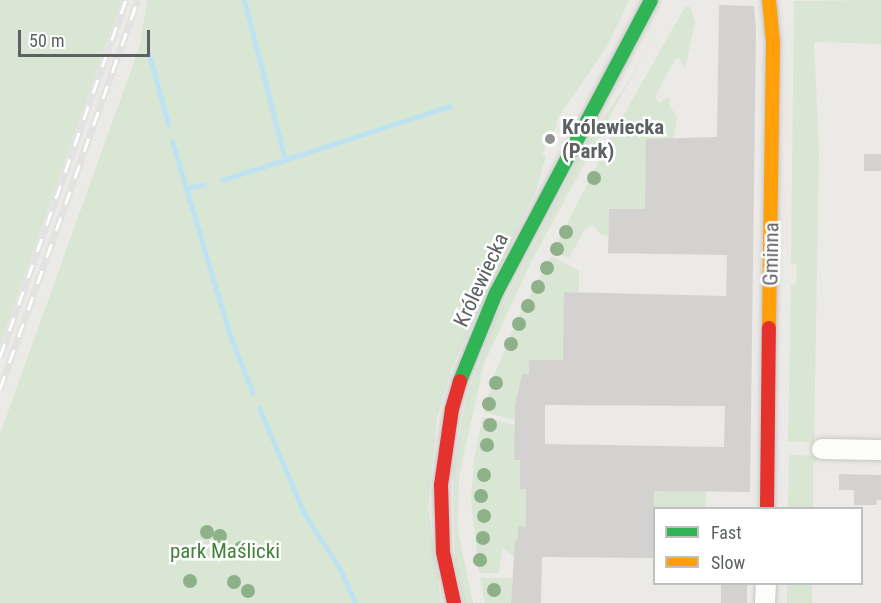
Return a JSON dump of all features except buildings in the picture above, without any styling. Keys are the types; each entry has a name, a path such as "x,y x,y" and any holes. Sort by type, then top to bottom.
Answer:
{"street":[{"name":"Królewiecka","path":"454,603 443,552 441,485 452,409 463,372 496,293 651,0"},
{"name":"Gminna","path":"767,507 773,54 769,0"},
{"path":"822,449 881,450"},
{"path":"765,603 766,585"}],"green space":[{"path":"0,0 122,0 0,345"},
{"name":"park Maślicki","path":"147,0 629,0 608,45 555,122 558,124 542,153 546,156 536,191 451,370 437,418 428,507 441,603 0,603 0,434 140,45"},
{"path":"881,0 881,44 814,42 819,151 814,443 788,441 791,285 796,284 797,264 791,263 794,1"},
{"path":"690,6 695,22 685,69 680,59 675,59 655,97 659,103 668,97 671,100 668,103 677,117 673,139 646,139 646,185 710,210 609,209 608,236 602,235 593,225 585,229 569,258 553,252 611,137 685,7"},
{"path":"661,23 531,262 484,364 459,476 458,530 473,603 464,603 455,560 453,468 467,395 496,318 587,142 628,82"},
{"path":"551,256 579,271 579,292 564,292 708,362 530,360 529,374 522,374 522,388 518,388 515,420 484,412 493,378 517,320"},
{"path":"483,417 515,425 515,460 706,491 706,507 653,507 653,514 526,512 526,527 518,527 515,557 502,548 499,573 479,573 471,500 474,459"},
{"path":"789,455 821,456 813,464 813,507 788,507"},
{"path":"480,578 512,578 511,603 485,603"},
{"path":"787,585 812,585 812,603 787,603"}],"waterway":[{"path":"244,0 285,160"},
{"path":"149,54 168,124"},
{"path":"222,180 450,106"},
{"path":"172,141 230,336 253,393"},
{"path":"186,188 204,184"},
{"path":"259,408 304,513 340,569 355,603"}],"railway":[{"path":"0,357 126,0"},
{"path":"0,389 138,0"}],"traffic: fast":[{"path":"460,381 496,293 651,0"}],"traffic: slow":[{"path":"769,0 773,42 769,328"}],"traffic: jam":[{"path":"767,507 769,328"},
{"path":"454,603 443,552 441,485 452,409 460,381"}],"place":[{"name":"Królewiecka (Park)","path":"550,139"}]}
